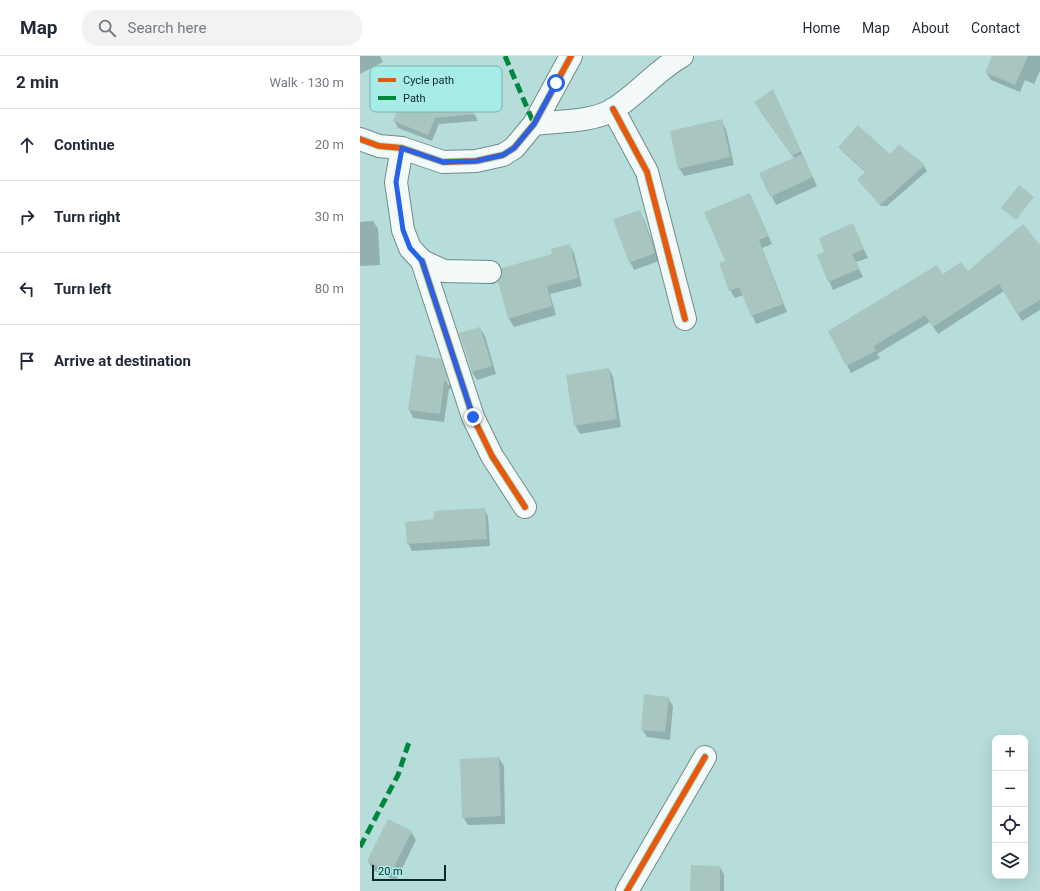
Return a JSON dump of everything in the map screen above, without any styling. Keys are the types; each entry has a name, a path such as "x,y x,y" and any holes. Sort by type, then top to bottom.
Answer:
{"street":[{"path":"360,139 379,146 402,148 443,162 476,161 503,155 514,148 534,124 571,56"},
{"path":"534,124 598,116 613,109 638,92 671,62 682,56"},
{"path":"613,109 647,172 685,319"},
{"path":"402,148 396,182 403,230 410,248 422,261 444,271 490,272"},
{"path":"422,261 473,417 492,456 525,507"},
{"path":"626,891 705,757"}],"building":[{"path":"992,56 1028,56 1015,85 985,72"},
{"path":"773,89 801,151 792,156 754,102"},
{"path":"397,112 471,112 476,114 435,118 428,135 393,121"},
{"path":"722,119 730,157 678,169 670,131"},
{"path":"858,125 890,154 899,144 925,165 880,205 857,179 866,172 838,147"},
{"path":"802,154 813,177 770,197 759,173"},
{"path":"1019,185 1034,197 1016,220 1001,208"},
{"path":"750,193 768,236 759,240 783,304 751,316 739,287 729,291 719,263 725,261 704,212"},
{"path":"640,210 655,253 629,263 613,219"},
{"path":"853,223 864,249 852,254 859,269 828,282 817,255 824,252 819,238"},
{"path":"1023,224 1040,245 1040,300 1017,314 999,284 933,327 925,315 874,346 876,351 846,366 828,331 937,265 943,274 961,262 968,271"},
{"path":"570,244 578,278 547,286 552,306 508,319 498,281 502,273 502,268 552,254 551,249"},
{"path":"480,327 492,366 472,372 459,333"},
{"path":"416,355 441,359 448,380 444,381 440,414 408,410"},
{"path":"609,368 617,419 574,426 566,375"},
{"path":"485,508 487,539 407,544 405,522 434,519 434,511"},
{"path":"644,694 669,697 665,732 641,730"},
{"path":"499,757 501,816 462,818 460,759"},
{"path":"388,819 412,831 391,873 367,861"},
{"path":"691,865 720,866 720,891 690,891"}],"marked path":[{"path":"505,56 534,124"},
{"path":"360,847 398,775 410,739"}],"cycle path":[{"path":"360,139 379,146 402,148 443,162 476,161 503,155 514,148 534,124 571,56"},
{"path":"613,109 647,172 685,319"},
{"path":"422,261 473,417 492,456 525,507"},
{"path":"627,891 705,757"}],"route":[{"path":"473,417 422,261 410,248 403,230 396,182 402,148 443,162 476,161 503,155 514,148 534,124 556,83"}]}
